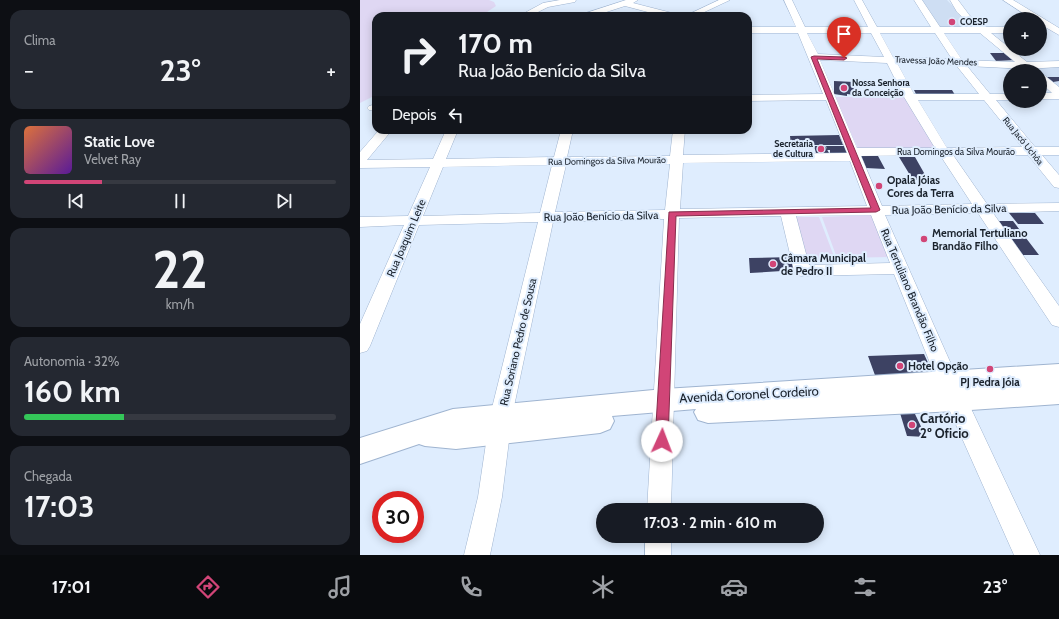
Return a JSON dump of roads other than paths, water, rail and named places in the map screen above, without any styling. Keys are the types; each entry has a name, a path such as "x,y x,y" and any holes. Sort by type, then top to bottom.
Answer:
{"main road":[{"name":"Avenida Coronel Cordeiro","path":"953,391 1059,374"},
{"name":"Avenida Coronel Cordeiro","path":"360,451 418,433 456,437 499,424 663,407 953,391 1059,393"}],"street":[{"path":"531,12 546,5 560,1 572,0"},
{"path":"598,12 634,0"},
{"path":"698,12 726,0"},
{"name":"Rua Tertuliano Brandão Filho","path":"788,0 814,57 876,210 953,391 1027,555"},
{"path":"858,0 910,97 943,152 1059,320"},
{"name":"Rua Jacó Uchôa","path":"918,0 959,63 989,97 1031,152 1059,184"},
{"path":"954,0 960,10 982,31 1023,64"},
{"path":"1007,0 1026,12"},
{"path":"624,3 656,12"},
{"path":"1047,24 1057,29"},
{"path":"752,30 1003,30"},
{"name":"Travessa João Mendes","path":"814,57 890,59 1003,66"},
{"name":"Travessa João Mendes","path":"1047,66 1059,64"},
{"path":"1047,83 1059,93"},
{"path":"1047,96 1059,96"},
{"path":"752,98 830,97"},
{"path":"910,97 1003,97"},
{"path":"360,160 383,134"},
{"name":"Rua Joaquim Leite","path":"360,346 450,134"},
{"name":"Rua Soriano Pedro de Sousa","path":"477,555 490,497 499,424 546,217 567,134"},
{"path":"659,503 672,214 680,134"},
{"name":"Rua Domingos da Silva Mourão","path":"360,164 677,160 854,154 1059,151"},
{"name":"Rua João Benício da Silva","path":"360,222 415,219 1059,208"},
{"path":"787,212 802,271 901,268"},
{"path":"658,543 658,555"}],"place":[{"name":"COESP","path":"952,22"},
{"name":"Nossa Senhora da Conceição","path":"844,88"},
{"name":"Secretaria de Cultura","path":"821,149"},
{"name":"Opala Jóias Cores da Terra","path":"879,186"},
{"name":"Memorial Tertuliano Brandão Filho","path":"924,239"},
{"name":"Câmara Municipal de Pedro II","path":"773,264"},
{"name":"Hotel Opção","path":"900,366"},
{"name":"PJ Pedra Jóia","path":"990,369"},
{"name":"Cartório 2º Oficio","path":"912,425"}]}
